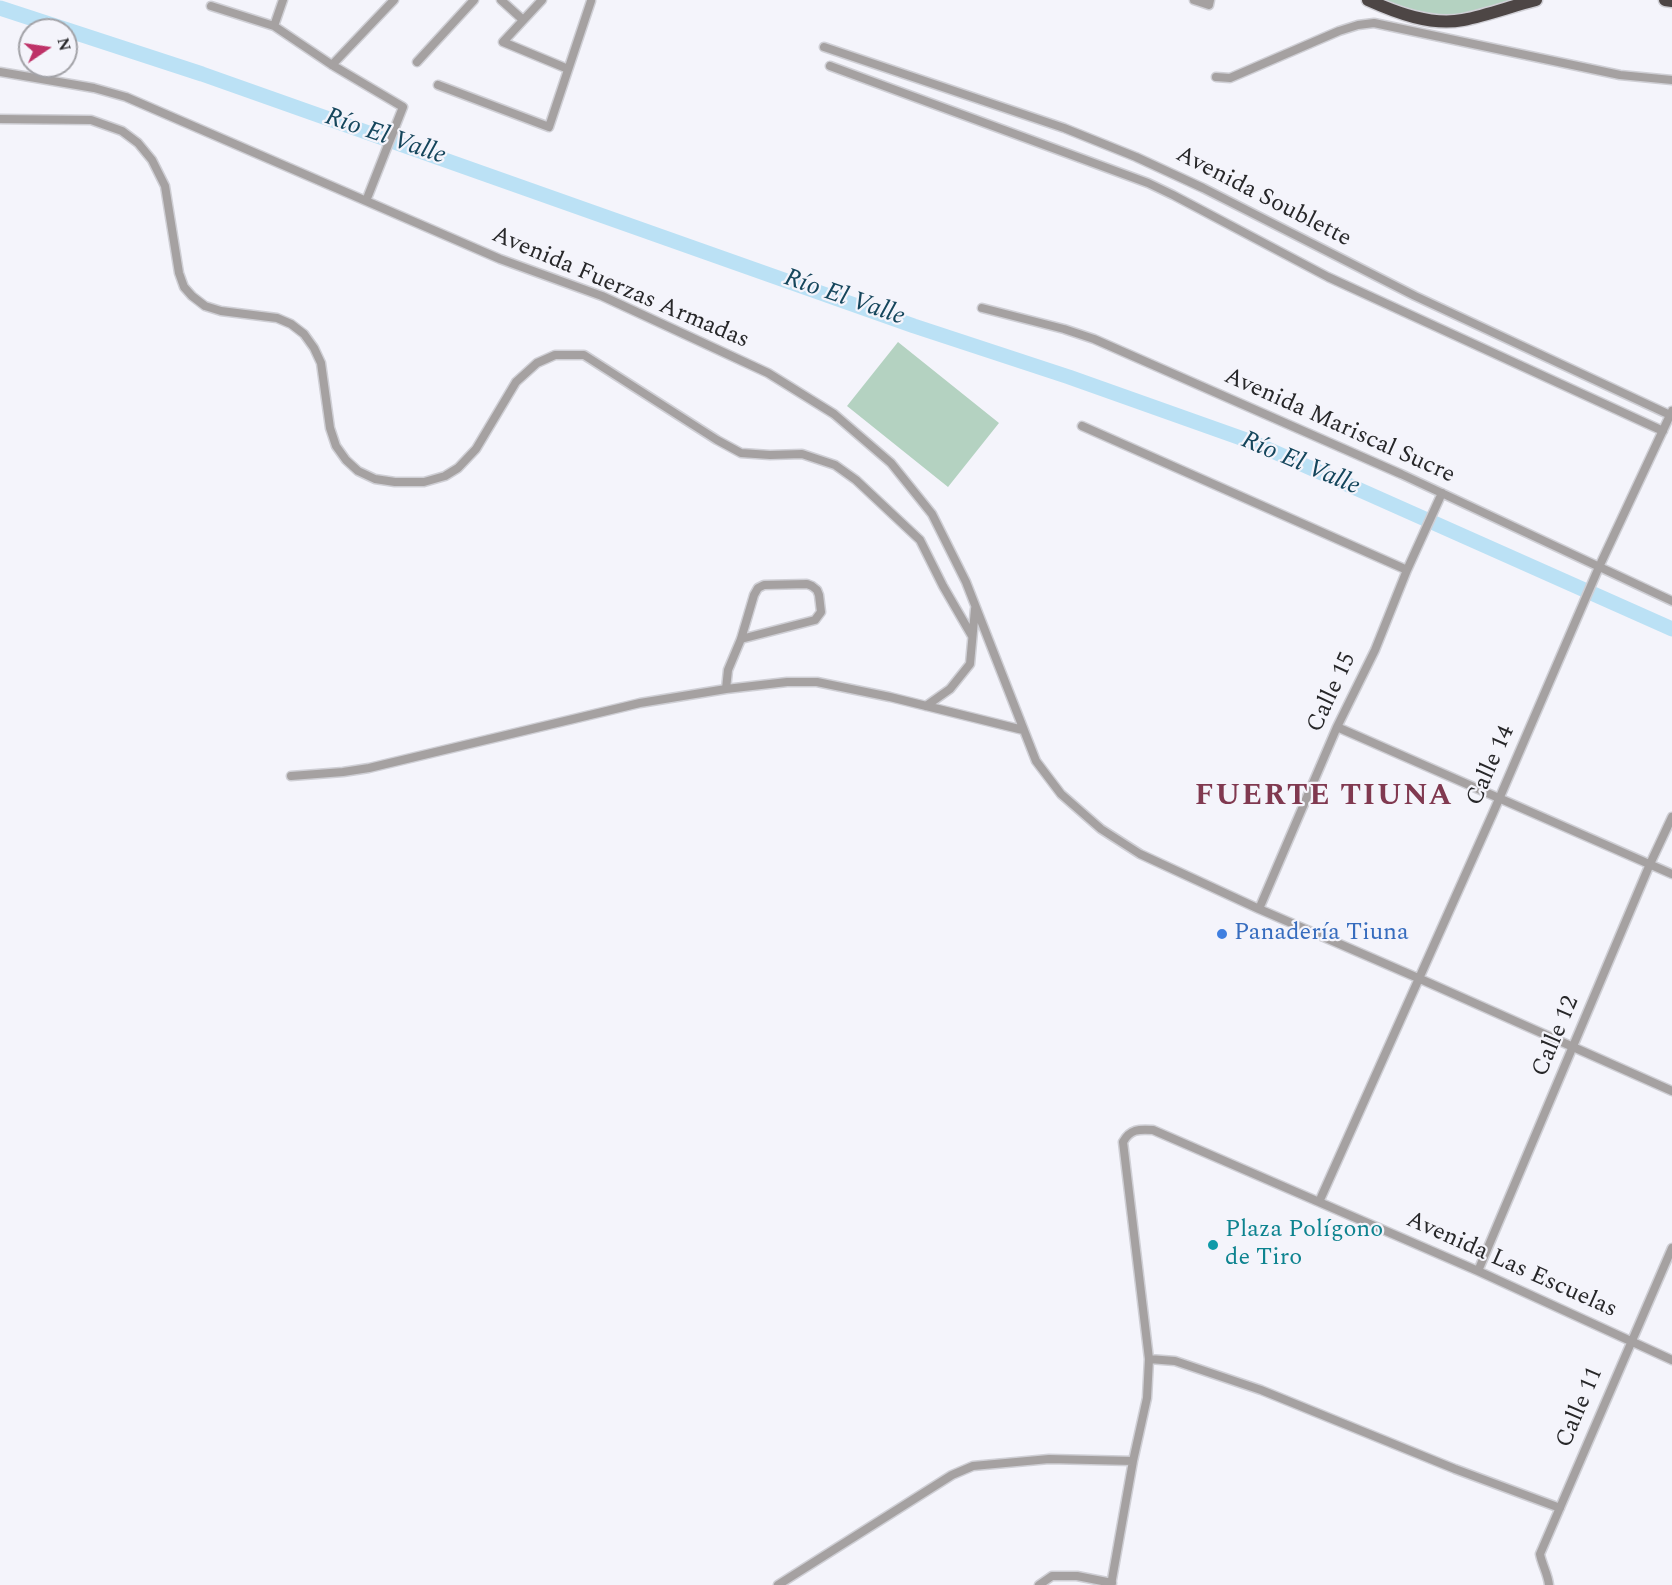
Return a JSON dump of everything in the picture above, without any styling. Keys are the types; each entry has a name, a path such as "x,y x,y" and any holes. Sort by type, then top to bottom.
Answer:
{"highway":[{"path":"1368,0 1404,15 1444,21 1462,20 1536,0"},
{"path":"1665,0 1672,1"}],"street":[{"path":"274,26 283,0"},
{"path":"332,65 394,0"},
{"path":"417,62 474,0"},
{"path":"501,0 522,20"},
{"path":"542,0 503,42 568,69"},
{"path":"1194,0 1209,5 1210,0"},
{"path":"438,85 549,127 591,1"},
{"path":"212,6 274,26 332,65 403,107 366,201"},
{"path":"1216,77 1230,78 1339,31 1374,22 1620,75 1672,80"},
{"name":"Avenida Soublette","path":"824,47 1064,128 1145,161 1415,296 1672,414"},
{"path":"830,66 1148,183 1328,277 1663,431"},
{"name":"Avenida Fuerzas Armadas","path":"0,72 94,88 126,97 500,260 613,301 768,373 834,414 891,463 932,514 966,582 1036,761 1061,794 1101,829 1140,854 1259,909 1672,1091"},
{"path":"0,119 91,120 122,131 138,143 152,160 165,186 179,273 184,287 205,306 221,311 277,318 291,324 304,334 321,363 330,428 336,446 358,471 375,479 395,482 424,482 445,476 458,468 476,449 516,382 537,363 555,355 584,355 741,453 802,454 835,465 856,480 920,540 972,636"},
{"name":"Avenida Mariscal Sucre","path":"982,308 1094,339 1442,494 1672,601"},
{"name":"Calle 14","path":"1319,1202 1599,567 1672,414"},
{"path":"1082,426 1407,570"},
{"name":"Calle 15","path":"1259,909 1337,727 1375,650 1407,570 1442,494"},
{"path":"726,689 728,670 758,588 764,585 807,584 817,590 820,612 815,620 741,639"},
{"path":"926,706 950,689 970,664 976,607"},
{"path":"291,776 369,768 640,703 787,682 817,682 1023,730"},
{"path":"1337,727 1672,874"},
{"name":"Calle 12","path":"1478,1271 1672,817"},
{"name":"Avenida Las Escuelas","path":"1149,1359 1123,1142 1127,1134 1135,1130 1153,1130 1478,1271 1672,1360"},
{"name":"Calle 11","path":"1549,1585 1548,1575 1540,1554 1672,1248"},
{"path":"1039,1585 1052,1576 1077,1576 1111,1584 1147,1398 1149,1359 1175,1361 1261,1390 1455,1469 1560,1508"},
{"path":"778,1585 952,1475 973,1466 1049,1459 1133,1461"}],"green space":[{"path":"1368,0 1536,0 1444,21"},
{"path":"898,342 999,423 948,487 847,406"}],"waterway":[{"name":"Río El Valle","path":"0,8 202,74 914,326 1069,377 1252,442 1672,629"}],"place":[{"name":"Panadería Tiuna","path":"1222,934"},
{"name":"Plaza Polígono de Tiro","path":"1213,1245"}],"district":[{"name":"FUERTE TIUNA","path":"1324,798"}]}
